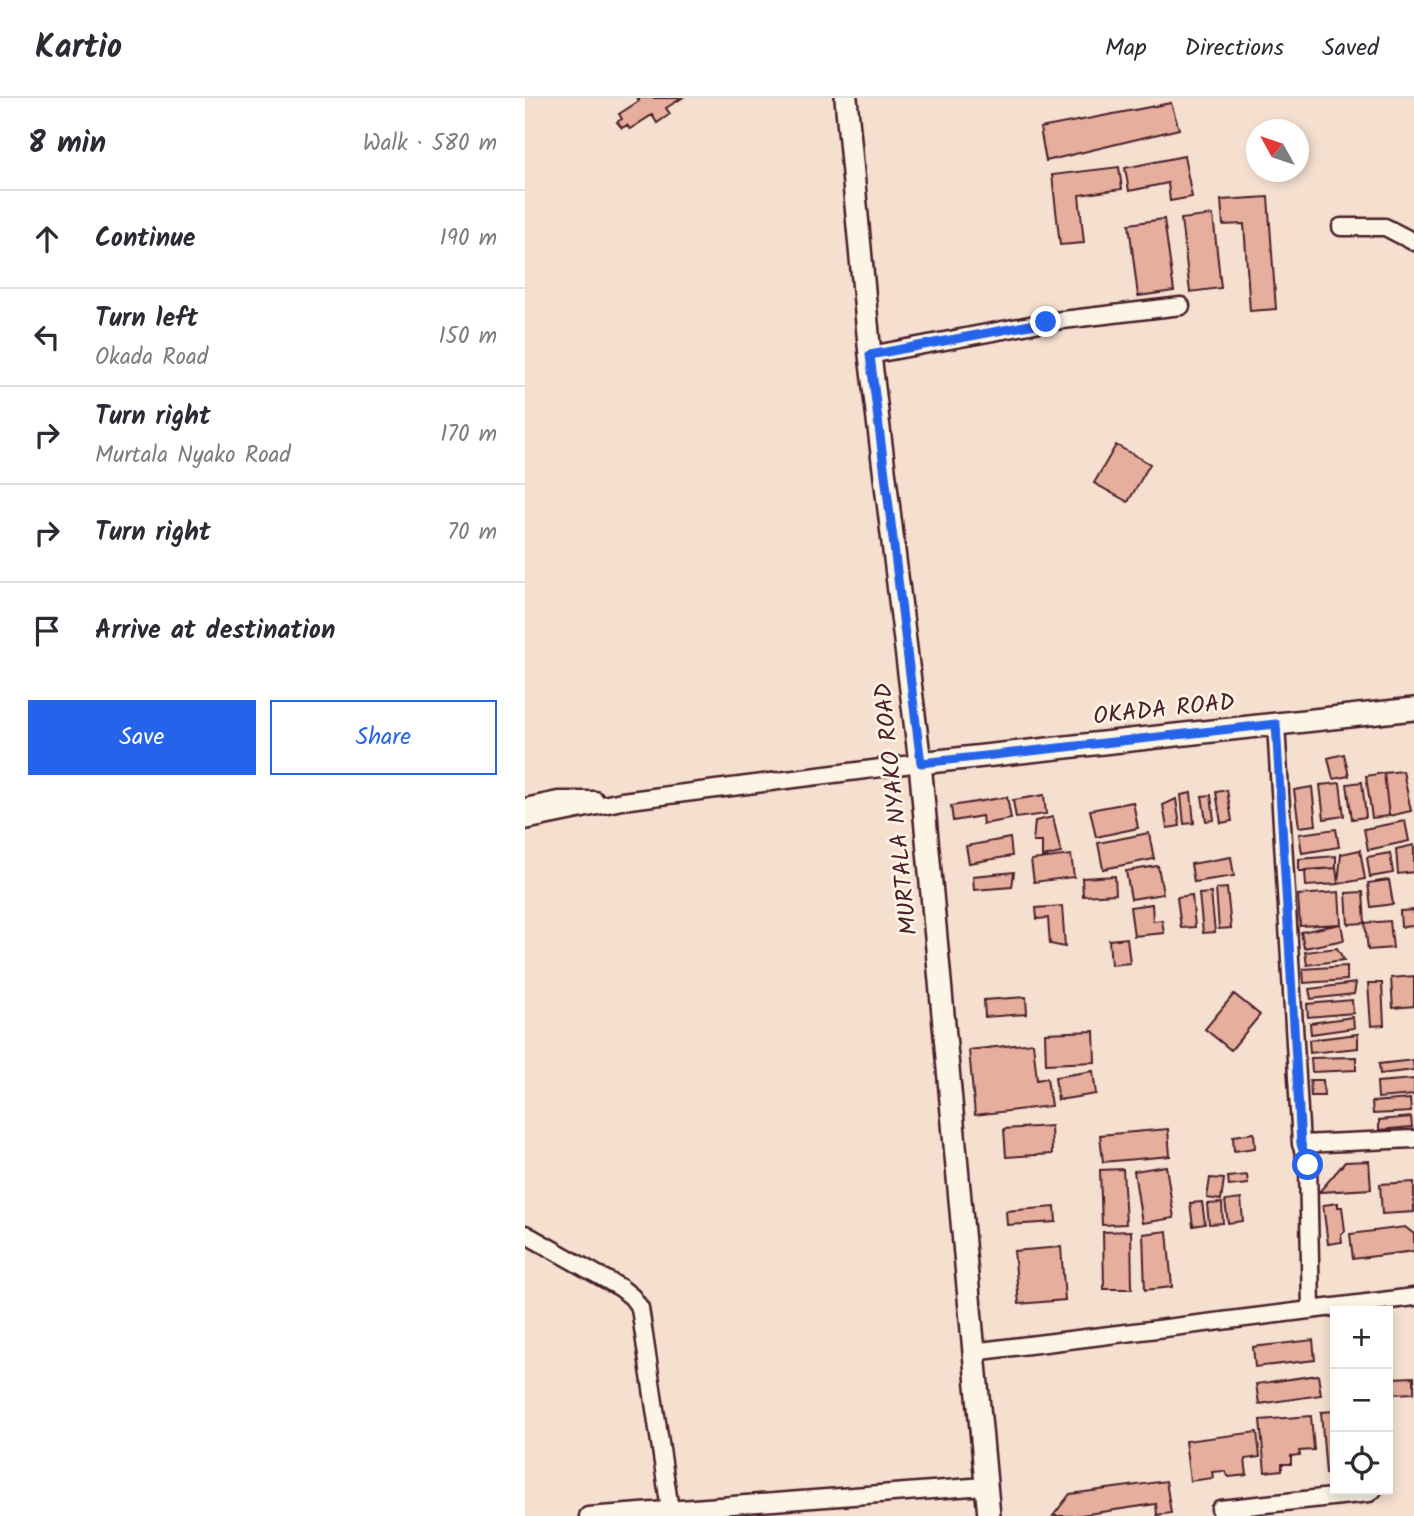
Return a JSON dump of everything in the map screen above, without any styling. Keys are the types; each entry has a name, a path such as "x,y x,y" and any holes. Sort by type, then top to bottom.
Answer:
{"street":[{"name":"MURTALA NYAKO ROAD","path":"846,98 870,355 921,763 989,1516"},
{"path":"1341,227 1385,227 1414,242"},
{"path":"870,355 1046,322 1181,306"},
{"name":"OKADA ROAD","path":"921,763 1414,709"},
{"path":"1276,724 1301,1144 1308,1165 1311,1309"},
{"path":"525,821 622,801 921,763"},
{"path":"525,807 558,800 622,801"},
{"path":"1301,1144 1414,1139"},
{"path":"525,1234 621,1288 640,1308 670,1510"},
{"path":"1372,1306 1414,1297"},
{"path":"973,1352 1330,1308"},
{"path":"588,1516 985,1486"},
{"path":"1220,1509 1350,1495"}],"building":[{"path":"637,98 682,98 666,108 670,114 657,123 652,115 630,129 627,125 622,128 617,122 622,119 619,114 639,101"},
{"path":"1171,103 1179,129 1046,161 1040,128"},
{"path":"1184,156 1192,197 1170,201 1168,183 1129,191 1125,168"},
{"path":"1119,167 1122,189 1079,195 1084,243 1060,245 1052,175"},
{"path":"1268,197 1276,309 1250,311 1244,224 1223,225 1221,200"},
{"path":"1213,215 1221,288 1190,292 1181,219"},
{"path":"1164,219 1174,291 1138,296 1129,224"},
{"path":"1116,445 1150,464 1128,502 1094,483"},
{"path":"1344,754 1349,776 1333,779 1328,758"},
{"path":"1403,771 1411,811 1389,816 1384,773"},
{"path":"1384,773 1389,816 1372,818 1366,776"},
{"path":"1362,782 1366,817 1352,819 1347,784"},
{"path":"1340,783 1344,816 1324,819 1320,785"},
{"path":"1312,787 1316,825 1299,827 1294,790"},
{"path":"1227,790 1232,821 1221,823 1216,792"},
{"path":"1191,793 1194,823 1184,824 1181,795"},
{"path":"1044,795 1046,814 1016,818 1013,800"},
{"path":"1211,795 1214,820 1206,821 1202,796"},
{"path":"1007,797 1011,819 983,824 982,816 953,821 951,806"},
{"path":"1176,799 1180,826 1167,828 1163,805"},
{"path":"1133,802 1138,828 1096,837 1090,810"},
{"path":"1053,817 1061,853 1042,857 1042,842 1033,842 1035,821"},
{"path":"1405,821 1409,841 1368,850 1364,829"},
{"path":"1336,829 1339,847 1302,853 1299,834"},
{"path":"1149,833 1154,859 1103,869 1098,843"},
{"path":"1010,838 1012,856 969,863 966,846"},
{"path":"1414,845 1414,872 1398,874 1396,849"},
{"path":"1360,850 1365,879 1338,884 1341,854"},
{"path":"1390,853 1393,873 1370,877 1367,857"},
{"path":"1071,855 1074,877 1034,882 1031,860"},
{"path":"1336,856 1336,868 1299,871 1299,859"},
{"path":"1231,857 1234,876 1194,882 1191,864"},
{"path":"1158,866 1163,894 1131,899 1126,871"},
{"path":"1336,868 1338,884 1306,886 1305,870"},
{"path":"1014,872 1012,887 974,890 973,876"},
{"path":"1115,876 1116,894 1083,896 1082,878"},
{"path":"1389,880 1393,904 1371,907 1368,883"},
{"path":"1227,888 1231,928 1219,929 1216,889"},
{"path":"1339,892 1341,924 1300,926 1298,895"},
{"path":"1363,892 1365,923 1348,924 1346,893"},
{"path":"1211,893 1215,932 1203,933 1199,894"},
{"path":"1192,895 1195,927 1181,928 1177,897"},
{"path":"1152,904 1153,921 1162,920 1164,933 1134,936 1130,907"},
{"path":"1062,906 1065,947 1050,944 1048,918 1037,919 1036,908"},
{"path":"1414,910 1414,926 1401,927 1400,911"},
{"path":"1390,921 1393,948 1368,950 1365,923"},
{"path":"1341,924 1344,940 1304,948 1301,932"},
{"path":"1127,938 1130,963 1111,965 1109,940"},
{"path":"1337,948 1344,960 1307,965 1305,952"},
{"path":"1347,966 1347,980 1304,983 1303,969"},
{"path":"1414,976 1414,1006 1393,1008 1391,978"},
{"path":"1356,983 1354,994 1311,999 1309,989"},
{"path":"1368,983 1382,983 1384,1025 1371,1026"},
{"path":"1234,994 1260,1015 1231,1050 1205,1029"},
{"path":"1026,997 1027,1014 985,1017 984,1000"},
{"path":"1352,1000 1353,1013 1308,1017 1307,1004"},
{"path":"1353,1017 1354,1028 1311,1034 1310,1023"},
{"path":"1094,1031 1095,1062 1046,1064 1045,1033"},
{"path":"1358,1034 1358,1048 1310,1053 1309,1040"},
{"path":"1033,1043 1037,1080 1047,1078 1051,1106 975,1115 969,1050"},
{"path":"1356,1057 1356,1070 1312,1072 1311,1058"},
{"path":"1413,1060 1414,1070 1380,1074 1379,1064"},
{"path":"1093,1071 1096,1094 1058,1100 1055,1077"},
{"path":"1414,1079 1414,1095 1378,1098 1377,1082"},
{"path":"1310,1080 1323,1080 1324,1096 1311,1096"},
{"path":"1410,1099 1411,1112 1373,1114 1372,1102"},
{"path":"1411,1117 1412,1127 1379,1130 1379,1120"},
{"path":"1051,1126 1052,1154 1006,1157 1004,1129"},
{"path":"1168,1129 1170,1156 1103,1162 1100,1135"},
{"path":"1254,1133 1255,1148 1234,1151 1233,1136"},
{"path":"1369,1161 1371,1189 1319,1192 1345,1162"},
{"path":"1166,1166 1174,1218 1142,1223 1134,1171"},
{"path":"1123,1169 1126,1224 1102,1225 1100,1170"},
{"path":"1247,1175 1248,1184 1229,1186 1228,1177"},
{"path":"1210,1178 1224,1179 1221,1200 1207,1198"},
{"path":"1414,1182 1414,1212 1382,1214 1380,1184"},
{"path":"1241,1199 1243,1221 1228,1223 1225,1201"},
{"path":"1202,1202 1205,1224 1193,1226 1190,1203"},
{"path":"1222,1203 1223,1223 1209,1224 1207,1204"},
{"path":"1338,1203 1338,1207 1342,1207 1345,1231 1341,1234 1342,1242 1328,1244 1323,1205"},
{"path":"1055,1207 1056,1222 1007,1225 1006,1211"},
{"path":"1405,1227 1414,1234 1414,1251 1353,1259 1350,1234"},
{"path":"1131,1231 1132,1289 1104,1289 1103,1232"},
{"path":"1167,1231 1172,1287 1145,1290 1143,1234"},
{"path":"1061,1247 1065,1300 1019,1304 1014,1251"},
{"path":"1313,1340 1315,1360 1255,1367 1253,1347"},
{"path":"1318,1375 1321,1395 1259,1404 1256,1384"},
{"path":"1414,1377 1414,1393 1393,1394 1393,1378"},
{"path":"1330,1411 1330,1474 1326,1474 1321,1412"},
{"path":"1311,1416 1314,1450 1299,1451 1300,1455 1291,1456 1291,1464 1282,1464 1282,1470 1265,1472 1260,1420"},
{"path":"1257,1432 1260,1457 1245,1459 1247,1475 1229,1477 1224,1471 1212,1472 1213,1478 1190,1481 1185,1441"},
{"path":"1166,1481 1171,1513 1157,1515 1156,1504 1074,1516 1053,1516 1070,1494"}],"route":[{"path":"1046,322 870,355 921,763 1276,724 1301,1144 1308,1165"}]}
